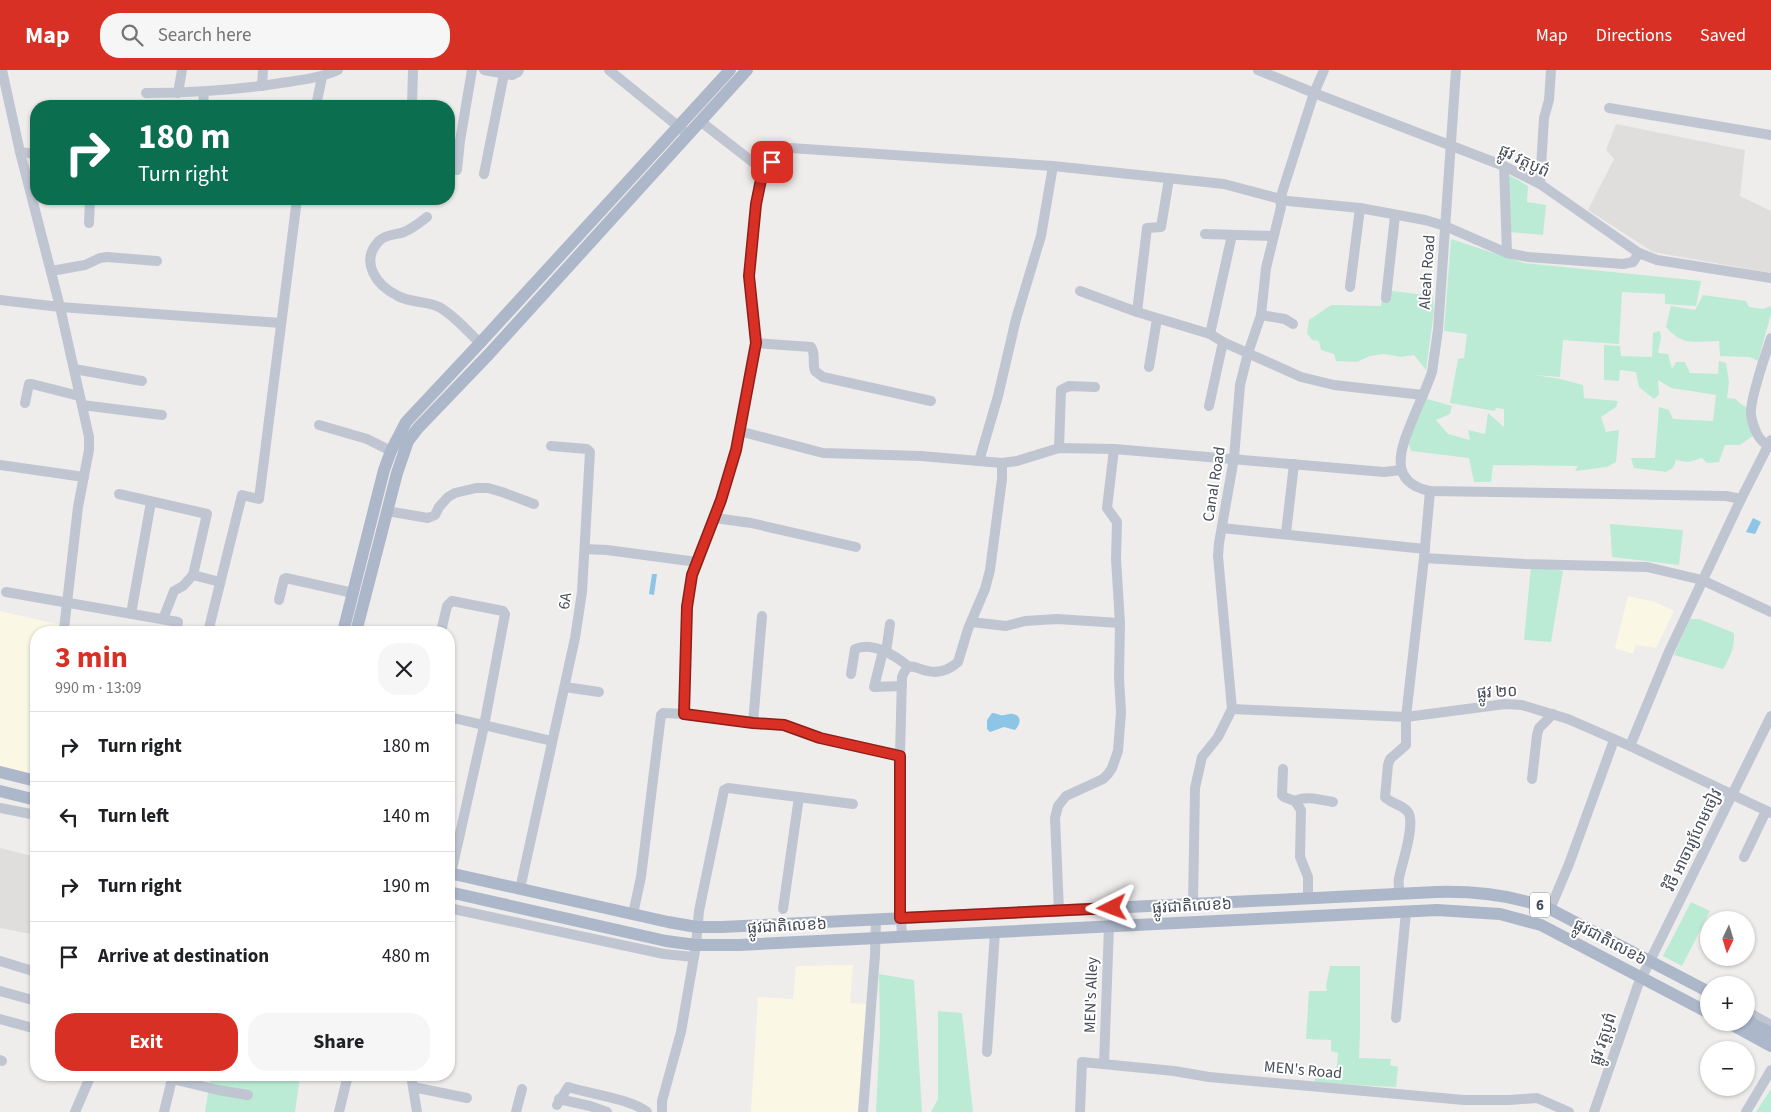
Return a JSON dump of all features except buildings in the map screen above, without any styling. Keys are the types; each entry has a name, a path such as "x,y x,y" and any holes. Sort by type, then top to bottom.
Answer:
{"main road":[{"path":"358,626 387,511 408,441 418,428 489,354 683,130 730,70"},
{"path":"345,626 384,470 391,450 406,422 683,130 700,121 747,70"},
{"path":"0,772 30,779"},
{"path":"0,791 30,798"},
{"name":"ផ្លូវជាតិលេខ៦","path":"455,874 697,927 1400,894 1481,893 1521,900 1550,909 1700,987"},
{"name":"ផ្លូវជាតិលេខ៦","path":"455,893 666,941 695,952 876,938 1460,910 1500,914 1551,930 1700,1008"},
{"path":"1755,1026 1771,1034"},
{"path":"1744,1031 1771,1046"}],"street":[{"path":"2,70 2,81 30,190"},
{"path":"178,93 182,70"},
{"path":"262,86 263,70"},
{"path":"146,93 204,92 262,86 322,77 338,70"},
{"path":"412,100 413,70"},
{"path":"457,170 472,70"},
{"path":"484,70 512,75 519,70"},
{"path":"609,70 683,130"},
{"name":"ផ្លូវ វត្តបូព៌","path":"1258,70 1504,166 1540,184 1639,253 1657,260 1771,278"},
{"name":"Canal Road","path":"1232,709 1218,556 1234,458 1240,385 1248,353 1261,315 1266,268 1280,207 1280,199 1314,93 1324,70"},
{"name":"Aleah Road","path":"1401,470 1400,451 1432,372 1434,361 1456,70"},
{"path":"1540,184 1544,118 1549,100 1551,70"},
{"path":"484,174 504,74"},
{"path":"317,100 322,77"},
{"path":"203,100 204,92"},
{"path":"1609,108 1771,135"},
{"path":"700,121 763,170"},
{"path":"684,714 687,607 690,586 731,468 756,343 749,276 756,204 763,170 780,154 791,148 1052,166 1224,184 1288,201 1360,208 1395,216 1425,220 1445,226 1507,253 1528,257 1623,264 1633,262 1639,253"},
{"path":"20,152 30,153"},
{"path":"979,461 1040,236 1052,166"},
{"path":"1504,166 1507,253"},
{"path":"1137,312 1147,228 1161,227 1169,179"},
{"path":"34,205 60,307 89,444 78,507 64,626"},
{"path":"89,223 90,205"},
{"path":"209,626 242,495 259,499 295,205"},
{"path":"1350,287 1360,208"},
{"path":"1386,298 1395,216"},
{"path":"427,217 409,230 386,236 380,240 372,254 370,265 373,274 384,287 399,297 438,307 446,312 480,343"},
{"path":"1205,234 1273,236"},
{"path":"1210,334 1232,236"},
{"path":"51,271 85,265 107,257 156,261"},
{"path":"1080,291 1157,319 1210,334 1223,342 1301,377 1326,384 1423,395"},
{"path":"0,300 60,307 281,323"},
{"path":"1261,315 1285,319 1294,324"},
{"path":"1149,367 1157,319"},
{"path":"1630,746 1668,654 1702,580 1770,444 1762,442 1750,414 1771,338"},
{"path":"1209,406 1223,342"},
{"path":"756,343 811,347 815,371 823,377 930,401"},
{"path":"74,370 142,381"},
{"path":"25,403 29,384 32,384 81,400 162,415"},
{"path":"1059,448 1062,390 1064,387 1069,386 1094,388"},
{"path":"319,425 367,439 391,450"},
{"path":"739,432 823,453 920,456 1002,463 1017,461 1059,448 1114,449 1384,472 1401,470 1413,485 1430,491 1726,496 1741,499"},
{"name":"6A","path":"520,889 565,687 582,592 590,452 587,449 551,446"},
{"path":"1059,911 1055,818 1058,806 1066,796 1103,779 1112,768 1118,751 1121,712 1119,678 1120,623 1116,559 1117,522 1107,508 1114,449"},
{"path":"851,674 855,649 861,646 884,652 900,659 909,667 914,666 928,672 944,671 958,662 971,622 985,589 990,570 1002,479 1002,463"},
{"path":"1286,533 1294,464"},
{"path":"0,465 84,477"},
{"path":"387,511 428,518 435,515 439,507 454,493 476,488 488,488 534,504"},
{"path":"1400,894 1399,881 1410,832 1410,815 1405,808 1388,801 1385,797 1390,759 1406,745 1406,717 1425,553 1430,491"},
{"path":"119,494 207,514 194,576 174,591 163,619"},
{"path":"131,614 151,502"},
{"path":"715,518 751,523 856,547"},
{"path":"1222,528 1286,533 1425,553 1525,564 1647,566 1702,580 1771,612"},
{"path":"585,549 607,550 697,562"},
{"path":"194,576 220,582"},
{"path":"279,600 284,579 286,578 353,593"},
{"path":"6,592 163,619 178,622 177,626"},
{"path":"442,626 447,606 452,601 503,611 505,614 484,726 455,851"},
{"path":"753,723 762,616"},
{"path":"971,622 1006,626 1025,621 1057,620 1120,623"},
{"path":"890,624 874,687 902,686"},
{"path":"902,937 900,918 900,756 902,678 909,667"},
{"path":"565,687 599,692"},
{"name":"ផ្លូវ ២០","path":"1232,709 1406,717 1506,704 1522,704 1553,714 1630,746 1769,812"},
{"path":"1193,904 1195,788 1202,757 1218,737 1232,709"},
{"path":"633,914 642,876 661,716 667,713 684,714 784,725 820,738 900,756"},
{"path":"1532,779 1539,728 1553,714"},
{"name":"វិថី អាចារ្យហែមចៀវ","path":"1642,977 1771,716"},
{"path":"455,719 552,741"},
{"path":"1550,909 1570,864 1614,740"},
{"path":"1283,769 1282,795 1284,797 1296,801 1311,798 1333,802"},
{"path":"662,1112 662,1101 681,1032 695,952 700,904 724,790 728,788 853,804"},
{"path":"783,909 799,797"},
{"path":"1296,801 1301,810 1300,857 1308,877 1308,899"},
{"path":"0,808 30,815"},
{"path":"1744,857 1769,812"},
{"path":"455,909 664,954 695,952"},
{"path":"1396,1018 1406,912"},
{"path":"862,1112 876,920"},
{"name":"MEN's Alley","path":"1104,1064 1109,926"},
{"path":"987,1052 994,932"},
{"path":"0,961 30,970"},
{"name":"ផ្លូវ វត្តបូព៌","path":"1594,1112 1642,977"},
{"path":"0,991 30,999"},
{"path":"1755,1017 1771,1025"},
{"path":"0,1019 30,1028"},
{"name":"MEN's Road","path":"1080,1112 1082,1062 1209,1077 1464,1100 1536,1098 1569,1112"},
{"path":"1746,1112 1771,1070"},
{"path":"75,1112 88,1081"},
{"path":"164,1112 172,1081"},
{"path":"187,1081 218,1090 248,1095"},
{"path":"339,1112 347,1081"},
{"path":"412,1081 417,1112"},
{"path":"412,1087 467,1098"},
{"path":"607,1112 590,1106 558,1102 568,1087 639,1106 647,1112"},
{"path":"516,1112 522,1089"}],"shaded area":[{"path":"1616,124 1745,150 1740,196 1771,211 1771,273 1653,252 1588,210 1614,159 1606,150"},
{"path":"1628,596 1655,602 1674,611 1656,648 1636,645 1633,654 1615,648"},
{"path":"0,611 66,626 30,626 30,779 0,772"},
{"path":"0,848 30,856 30,934 0,928"},
{"path":"853,965 850,1003 868,1004 860,1112 751,1112 758,997 793,999 796,966"}],"green space":[{"path":"1511,176 1528,186 1527,202 1546,205 1543,235 1509,232 1506,179"},
{"path":"1451,239 1524,263 1701,281 1696,306 1665,304 1665,294 1622,292 1619,344 1563,340 1560,377 1535,375 1583,385 1584,398 1618,401 1616,407 1601,417 1606,432 1619,430 1616,462 1607,467 1575,471 1578,466 1493,465 1491,482 1474,482 1469,458 1411,451 1408,442 1424,398 1452,406 1450,414 1436,420 1448,434 1470,440 1468,430 1485,434 1488,413 1504,427 1504,409 1496,408 1495,411 1450,403 1458,359 1464,358 1467,334 1444,331"},
{"path":"1382,288 1433,296 1434,311 1426,370 1414,355 1401,357 1384,354 1370,356 1357,362 1336,361 1334,354 1321,350 1319,341 1312,340 1307,333 1309,320 1331,305 1381,306"},
{"path":"1703,295 1746,301 1749,307 1763,309 1771,306 1771,314 1758,361 1750,357 1720,356 1719,341 1690,342 1678,338 1666,327 1671,306 1695,310"},
{"path":"1660,331 1661,337 1658,353 1668,354 1672,369 1676,362 1685,362 1690,373 1718,374 1719,361 1726,363 1729,382 1727,398 1736,399 1754,415 1758,422 1761,430 1740,445 1725,445 1719,462 1707,463 1702,458 1688,462 1676,460 1673,468 1666,472 1634,468 1631,458 1655,458 1659,407 1669,410 1673,419 1713,421 1716,395 1671,388 1658,380 1659,394 1654,399 1639,387 1636,372 1620,370 1619,381 1604,380 1604,345 1620,346 1621,356 1652,357 1653,333"},
{"path":"1610,524 1683,530 1679,565 1612,557"},
{"path":"1531,566 1563,571 1551,642 1524,640"},
{"path":"1690,619 1699,619 1734,633 1732,652 1723,669 1674,655"},
{"path":"1691,902 1710,911 1700,911 1700,931 1682,966 1663,956"},
{"path":"1330,966 1360,966 1359,1058 1391,1059 1390,1065 1398,1067 1396,1087 1315,1083 1313,1065 1336,1075 1338,1053 1331,1051 1331,1040 1306,1039 1309,991 1327,991 1326,986"},
{"path":"879,974 914,980 922,1112 876,1112 880,1033"},
{"path":"938,1011 962,1013 973,1112 931,1112 938,1099"},
{"path":"210,1081 299,1081 295,1112 205,1112"},
{"path":"1771,1089 1771,1112 1756,1112"}],"water":[{"path":"1753,518 1761,522 1755,534 1746,532"},
{"path":"652,574 657,574 654,595 649,594"},
{"path":"992,713 1016,715 1020,721 1015,730 1004,727 990,732 987,729 987,720"}],"route":[{"path":"772,162 763,170 756,204 749,276 756,343 736,450 721,500 692,575 690,586 687,607 684,714 784,725 820,738 900,756 900,918 1112,908"}]}
